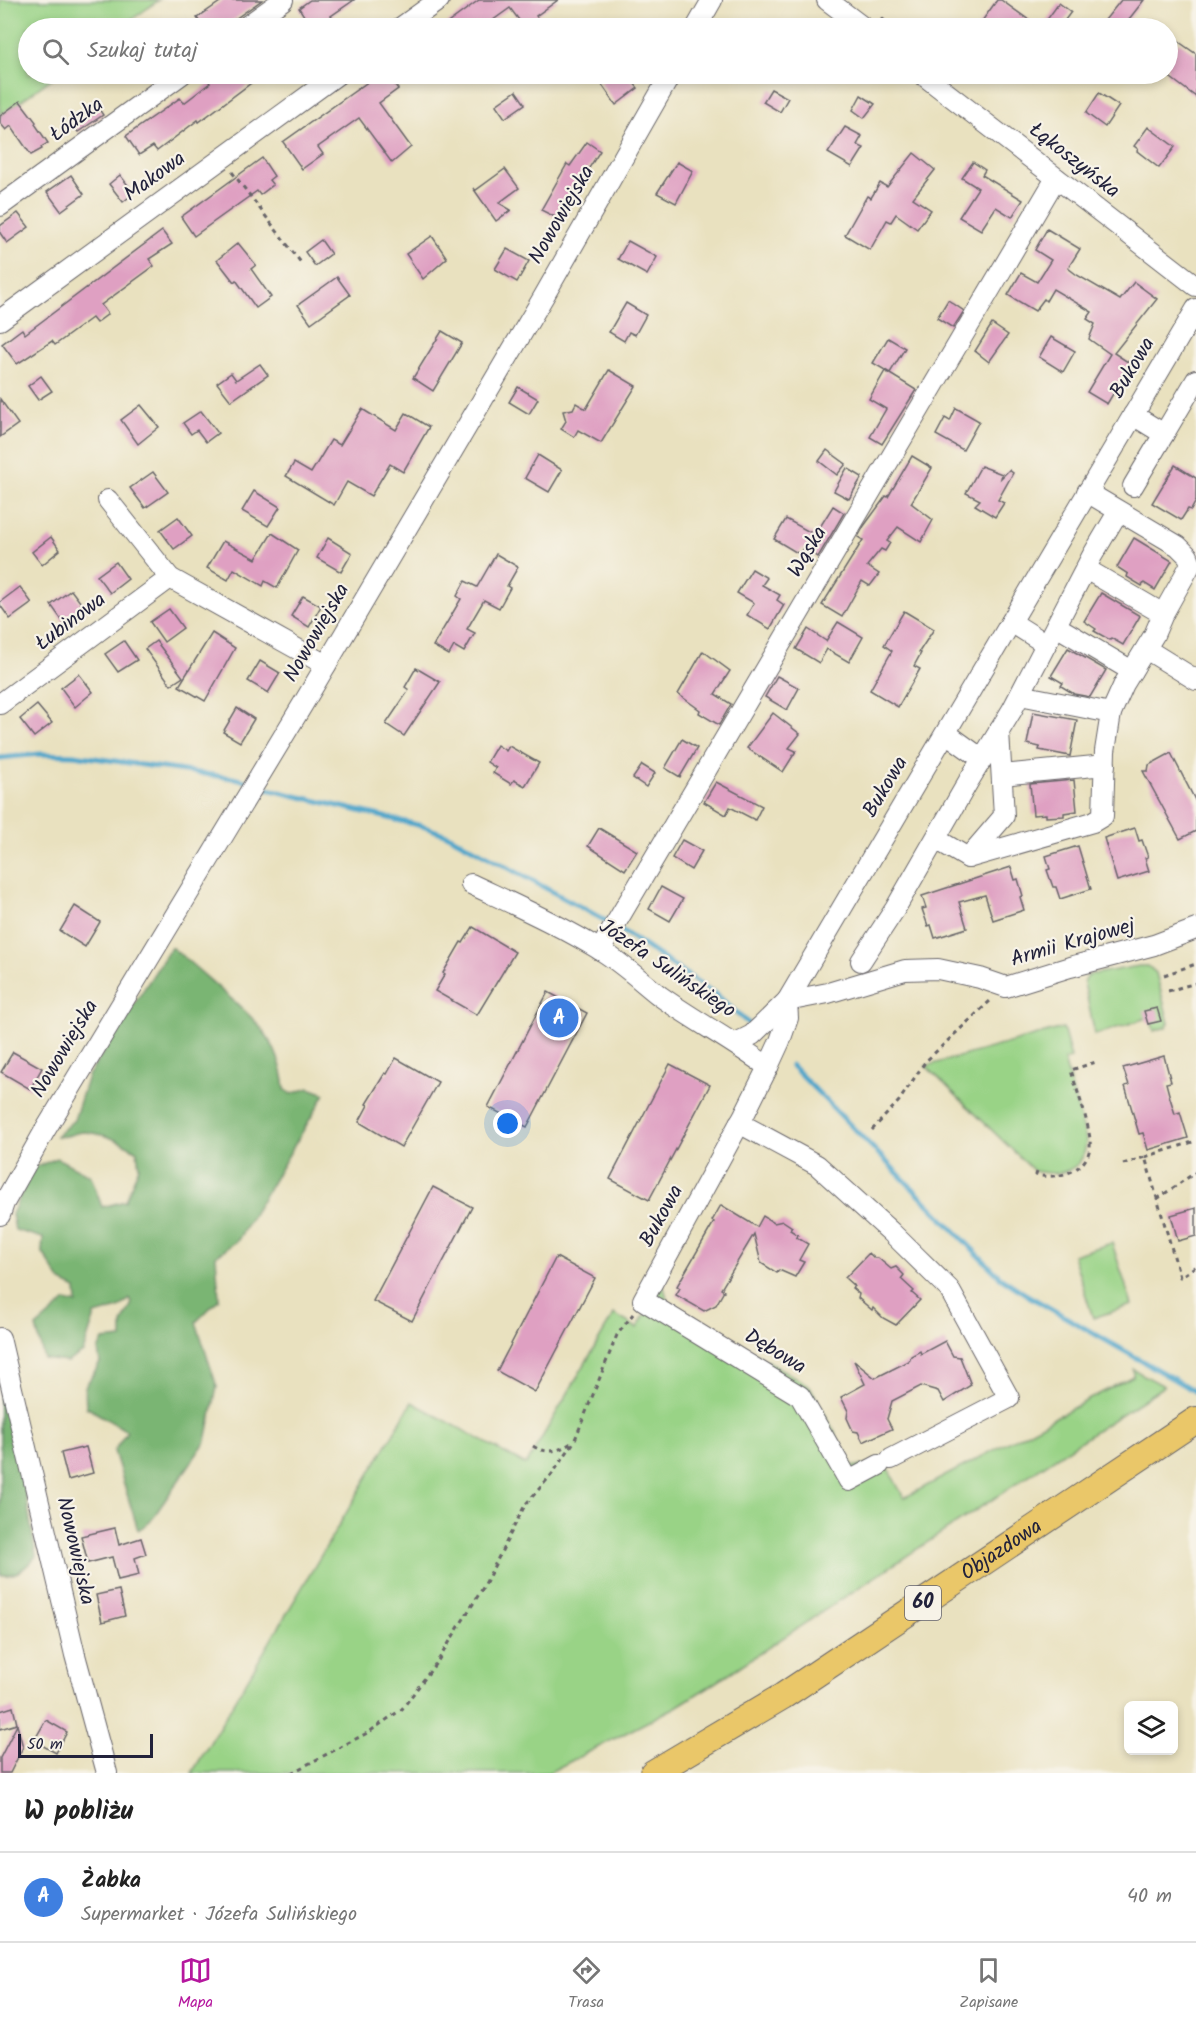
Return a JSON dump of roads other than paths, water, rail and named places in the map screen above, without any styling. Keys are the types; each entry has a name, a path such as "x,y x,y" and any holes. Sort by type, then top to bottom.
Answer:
{"main road":[{"name":"Objazdowa","path":"653,1773 783,1696 1192,1423"}],"street":[{"path":"258,18 283,0"},
{"path":"414,18 439,0"},
{"path":"702,18 712,0"},
{"path":"827,0 851,18"},
{"name":"Łódzka","path":"0,206 168,84"},
{"name":"Makowa","path":"0,320 324,84"},
{"name":"Nowowiejska","path":"0,1215 4,1203 49,1122 326,665 544,296 664,84"},
{"name":"Łąkoszyńska","path":"935,84 1196,286"},
{"name":"Wąska","path":"600,950 1056,178"},
{"name":"Bukowa","path":"643,1300 740,1124 768,1066 788,1018 787,1001 1196,309"},
{"path":"1133,486 1196,380"},
{"path":"1133,415 1164,434"},
{"path":"936,839 968,858 1093,822 1103,816 1105,765 1111,713 1191,564 1188,556 1178,546 1087,492"},
{"path":"108,500 170,578 326,665"},
{"path":"861,960 895,909 999,731 1118,512"},
{"path":"1086,569 1163,614"},
{"name":"Łubinowa","path":"0,704 170,578"},
{"path":"1011,622 1046,644"},
{"path":"1056,626 1132,671"},
{"path":"1146,649 1196,680"},
{"path":"1020,694 1111,713"},
{"path":"968,858 1004,816 999,731"},
{"path":"946,733 982,759"},
{"path":"1002,775 1105,765"},
{"name":"Józefa Sulińskiego","path":"471,884 600,950 621,963 661,996 768,1066"},
{"name":"Armii Krajowej","path":"787,1001 828,993 905,970 938,969 980,978 1006,987 1154,945 1196,929"},
{"path":"736,1044 752,1035 787,1001"},
{"name":"Dębowa","path":"643,1300 800,1396 849,1481 1009,1398 949,1288 817,1165 740,1124"},
{"name":"Nowowiejska","path":"0,1338 75,1654 107,1773"}],"waterway":[{"path":"0,758 40,754 74,755 239,779 251,783"},
{"path":"259,787 422,826 450,836 608,922"},
{"path":"621,930 718,996 750,1025"},
{"path":"791,1065 1000,1277 1027,1295 1196,1392"}],"place":[{"name":"Żabka","path":"559,1018"}]}
